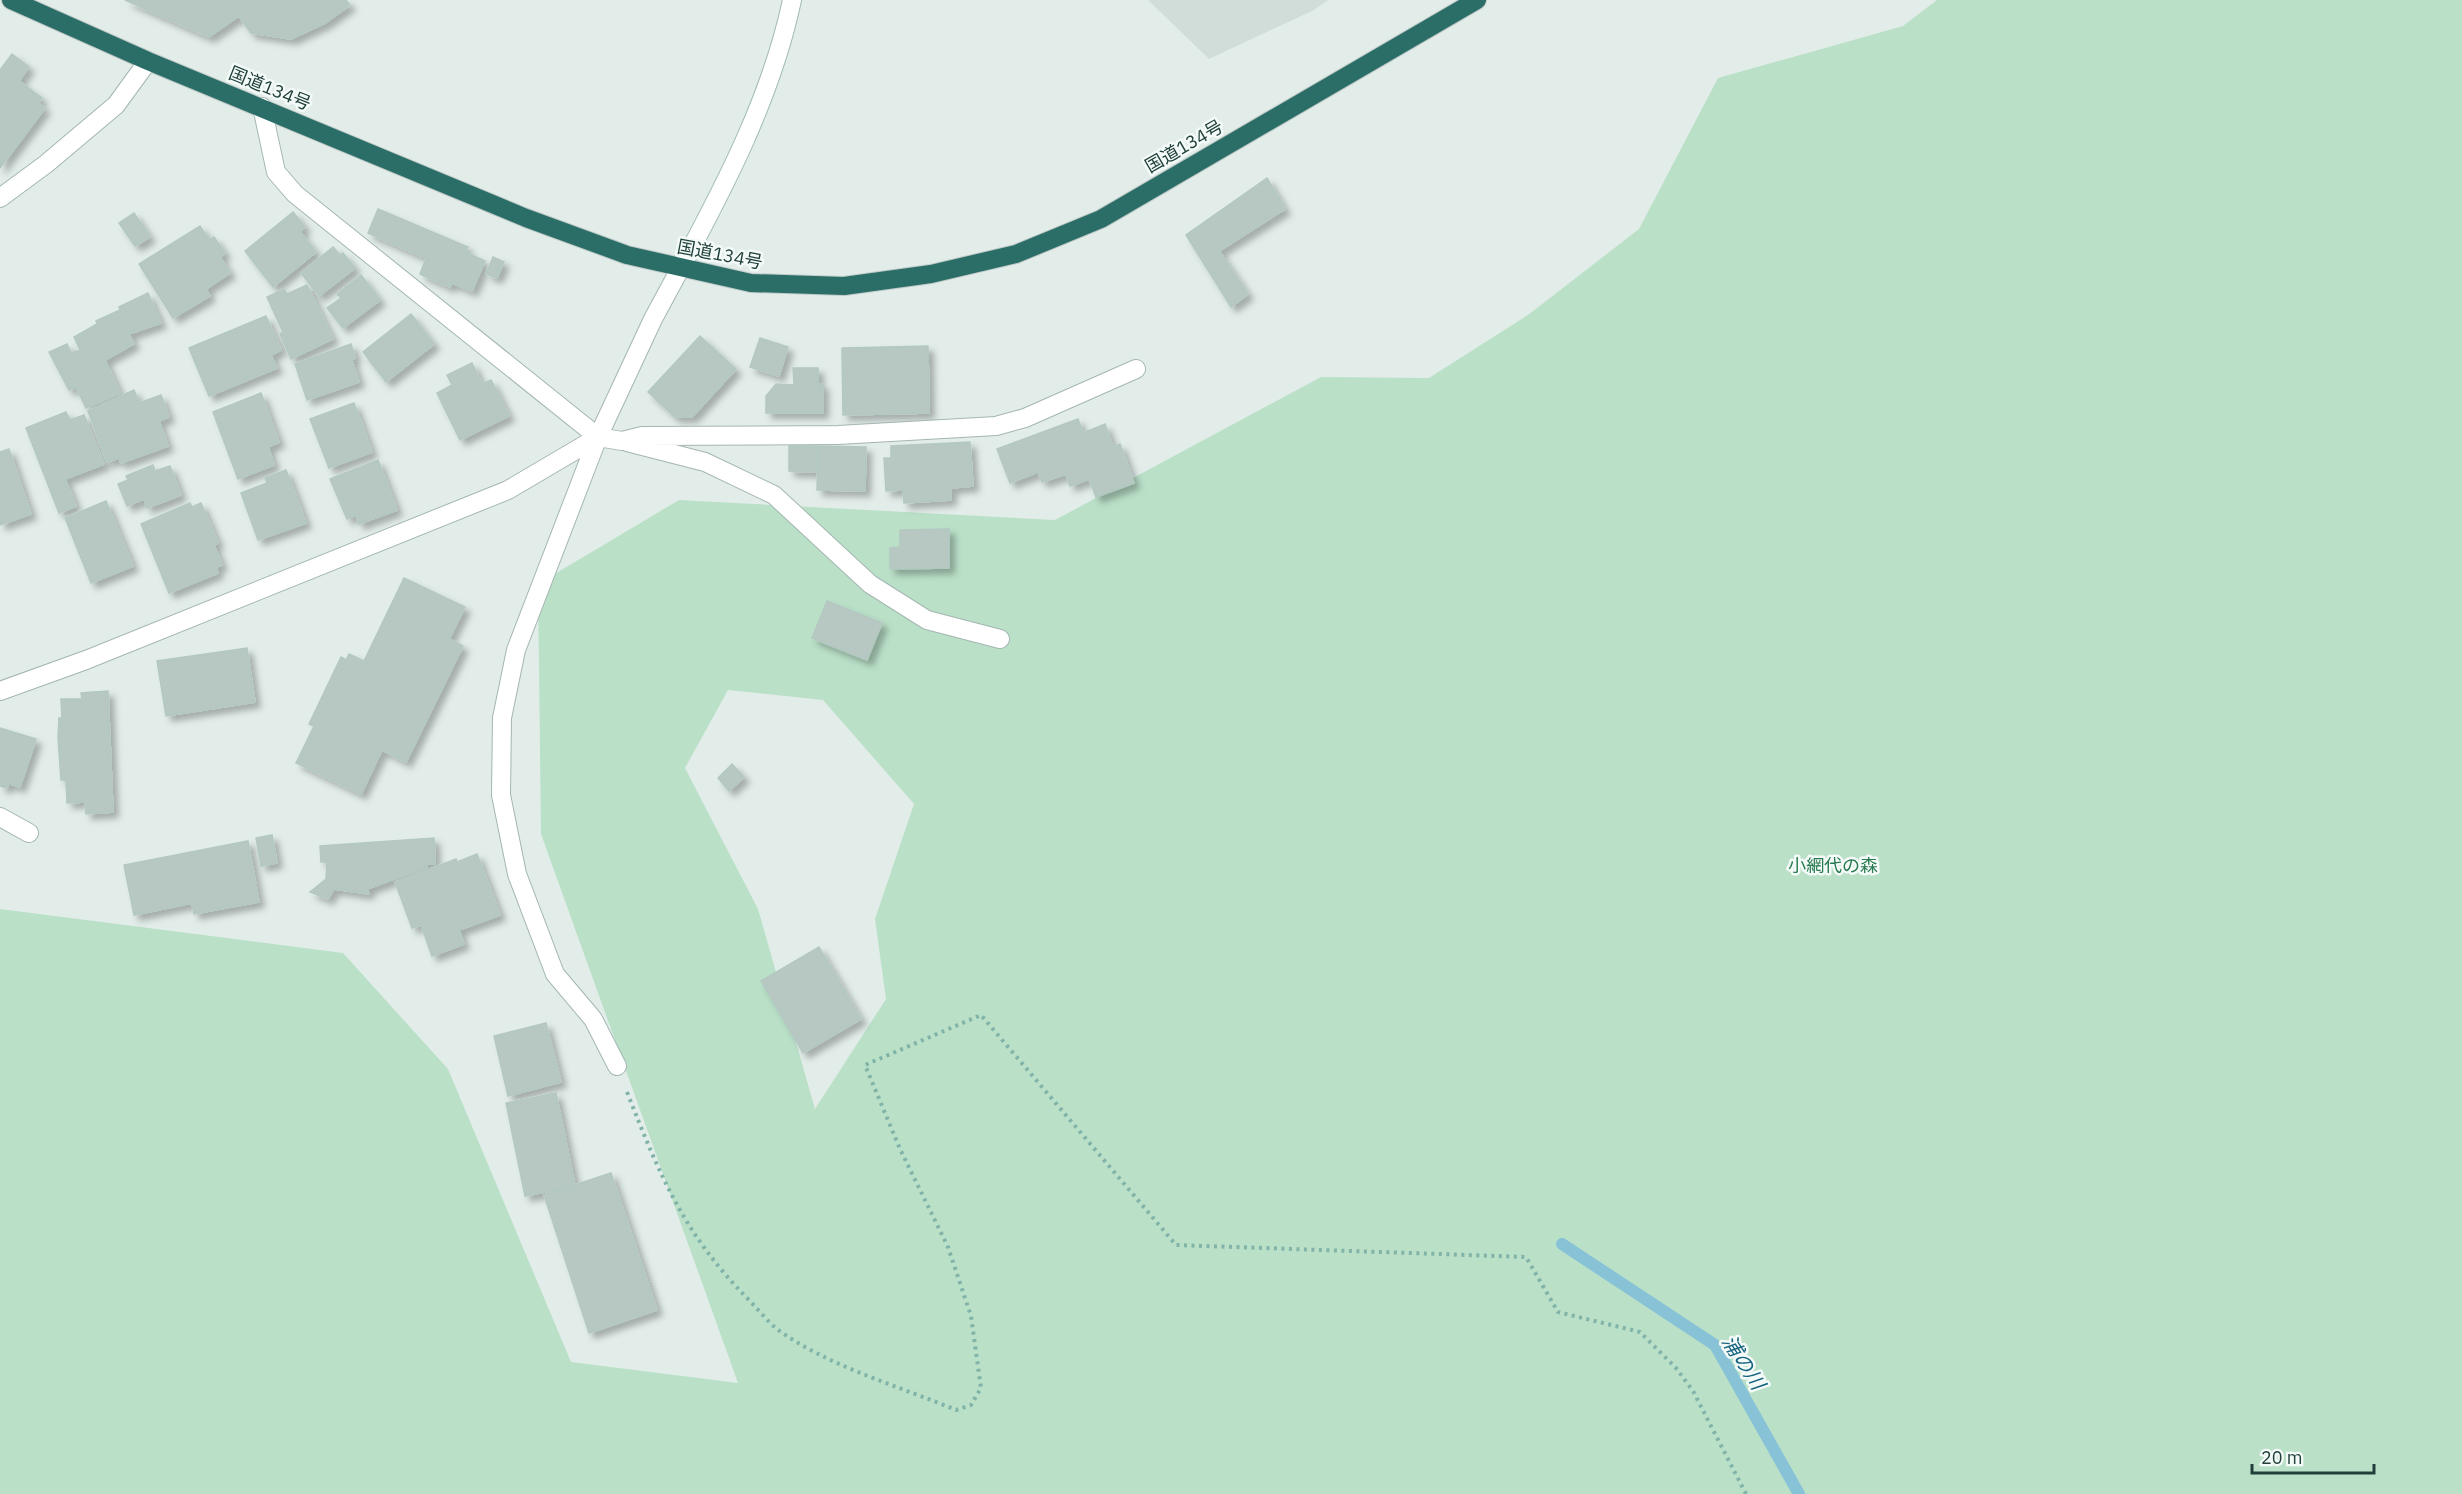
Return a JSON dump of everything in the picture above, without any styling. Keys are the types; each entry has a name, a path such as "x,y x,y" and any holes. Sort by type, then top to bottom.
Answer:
{"highway":[{"name":"国道134号","path":"11,0 148,61 526,218 627,255 680,269 750,283 844,286 931,274 1016,254 1101,219 1476,0"}],"street":[{"path":"616,1066 593,1019 555,974 517,874 501,795 501,718 516,650 598,437 653,319 713,208 764,93 784,36 792,0"},
{"path":"0,198 46,164 116,105 148,61"},
{"path":"262,107 276,172 295,194 598,437 705,462 774,495 870,584 927,620 1000,639"},
{"path":"622,441 642,436 838,435 996,426 1025,418 1136,369"},
{"path":"0,691 86,660 508,490 598,437"},
{"path":"0,817 29,833"}],"path":[{"path":"616,1066 655,1165 681,1216 719,1270 777,1328 825,1357 956,1410 971,1405 981,1388 971,1316 948,1247 900,1149 865,1065 981,1015 1176,1245 1526,1257 1558,1312 1640,1332 1676,1368 1693,1391 1746,1494"}],"shaded area":[{"path":"1148,0 1328,0 1314,10 1209,59"}],"green space":[{"name":"小網代の森","path":"1937,0 2462,0 2462,1494 0,1494 0,909 343,953 448,1069 571,1362 738,1383 541,834 538,584 679,500 1055,520 1321,377 1429,378 1528,315 1639,229 1718,78 1903,26","holes":["728,690 823,700 914,804 875,919 886,999 815,1109 758,909 685,768"]}],"building":[{"path":"125,0 346,0 350,5 325,23 291,39 251,33 239,16 209,37"},
{"path":"12,54 29,67 19,81 42,98 38,103 45,108 0,168 0,70"},
{"path":"1267,178 1285,209 1219,251 1248,294 1231,307 1186,235"},
{"path":"378,209 468,247 465,252 485,261 472,291 452,283 450,287 420,274 426,258 368,233"},
{"path":"293,212 305,227 300,232 316,252 273,287 245,251"},
{"path":"134,213 150,237 135,246 119,223"},
{"path":"200,226 209,240 214,237 225,253 220,257 230,273 206,289 210,296 173,318 139,264"},
{"path":"333,247 340,255 343,253 355,268 319,296 301,273"},
{"path":"493,257 504,262 497,278 486,274"},
{"path":"361,275 380,300 343,328 327,308 341,298 337,294"},
{"path":"307,285 333,339 291,359 280,334 283,332 267,297 284,289 287,294"},
{"path":"148,293 161,323 129,334 134,344 105,360 120,393 86,408 76,387 69,390 49,352 67,344 71,353 80,350 74,337 97,324 96,321 120,310 119,307"},
{"path":"411,314 434,344 386,382 363,352"},
{"path":"266,316 281,350 271,355 277,368 209,396 189,348"},
{"path":"700,336 736,369 692,417 675,417 648,392"},
{"path":"760,338 788,347 779,376 750,367"},
{"path":"351,344 355,358 352,360 359,382 307,400 295,364"},
{"path":"928,346 929,413 843,415 842,348"},
{"path":"472,363 482,384 491,380 509,416 460,440 437,393 452,385 447,375"},
{"path":"793,368 818,368 818,384 823,384 823,413 766,413 766,396 776,384 794,385"},
{"path":"134,390 139,403 161,395 169,417 159,421 168,446 121,463 119,458 107,462 88,411"},
{"path":"261,393 279,442 268,447 274,465 238,479 213,412"},
{"path":"354,403 372,452 329,468 310,419"},
{"path":"66,412 70,420 84,415 104,464 65,479 76,506 59,513 26,428"},
{"path":"1078,419 1083,433 1105,424 1113,447 1120,444 1134,483 1096,497 1089,479 1070,486 1066,474 1042,482 1038,472 1010,483 997,449"},
{"path":"970,442 973,486 951,488 951,500 904,503 903,490 886,491 884,458 891,458 891,446"},
{"path":"789,446 817,446 816,472 789,471"},
{"path":"818,446 866,447 865,491 817,490"},
{"path":"9,449 31,514 0,525 0,452"},
{"path":"378,460 397,510 359,524 356,515 347,519 330,479"},
{"path":"153,465 155,471 170,466 181,495 147,508 144,499 127,506 118,484 128,480 126,476"},
{"path":"286,470 306,523 258,540 241,493 267,483 265,478"},
{"path":"106,501 133,566 91,583 65,518"},
{"path":"190,503 192,507 201,503 218,543 214,545 222,565 216,567 218,573 169,593 141,524"},
{"path":"949,529 949,568 890,569 890,548 900,547 900,530"},
{"path":"404,578 465,607 449,639 463,646 406,762 382,750 361,794 296,763 314,726 309,724 341,657 346,660 349,654 364,661"},
{"path":"827,601 882,623 867,660 812,638"},
{"path":"247,648 255,702 166,716 157,661"},
{"path":"108,691 113,812 86,814 85,802 67,803 66,780 61,780 58,738 59,718 62,718 61,699 82,699 81,693"},
{"path":"0,728 36,739 20,787 8,783 7,788 0,786"},
{"path":"732,764 744,777 729,791 718,778"},
{"path":"272,835 277,863 261,866 256,838"},
{"path":"434,838 435,864 427,864 427,867 367,889 369,894 334,889 328,899 310,892 326,879 327,862 321,862 320,846"},
{"path":"248,841 259,902 194,914 192,903 134,915 124,865"},
{"path":"477,854 500,915 459,930 464,944 432,956 421,925 412,928 395,882 456,859 457,862"},
{"path":"819,947 861,1019 803,1053 761,981"},
{"path":"546,1023 561,1082 508,1096 494,1036"},
{"path":"556,1093 575,1186 525,1196 506,1103"},
{"path":"611,1173 657,1310 589,1333 544,1195"}],"waterway":[{"name":"浦の川","path":"1562,1244 1715,1345 1799,1494"}]}
